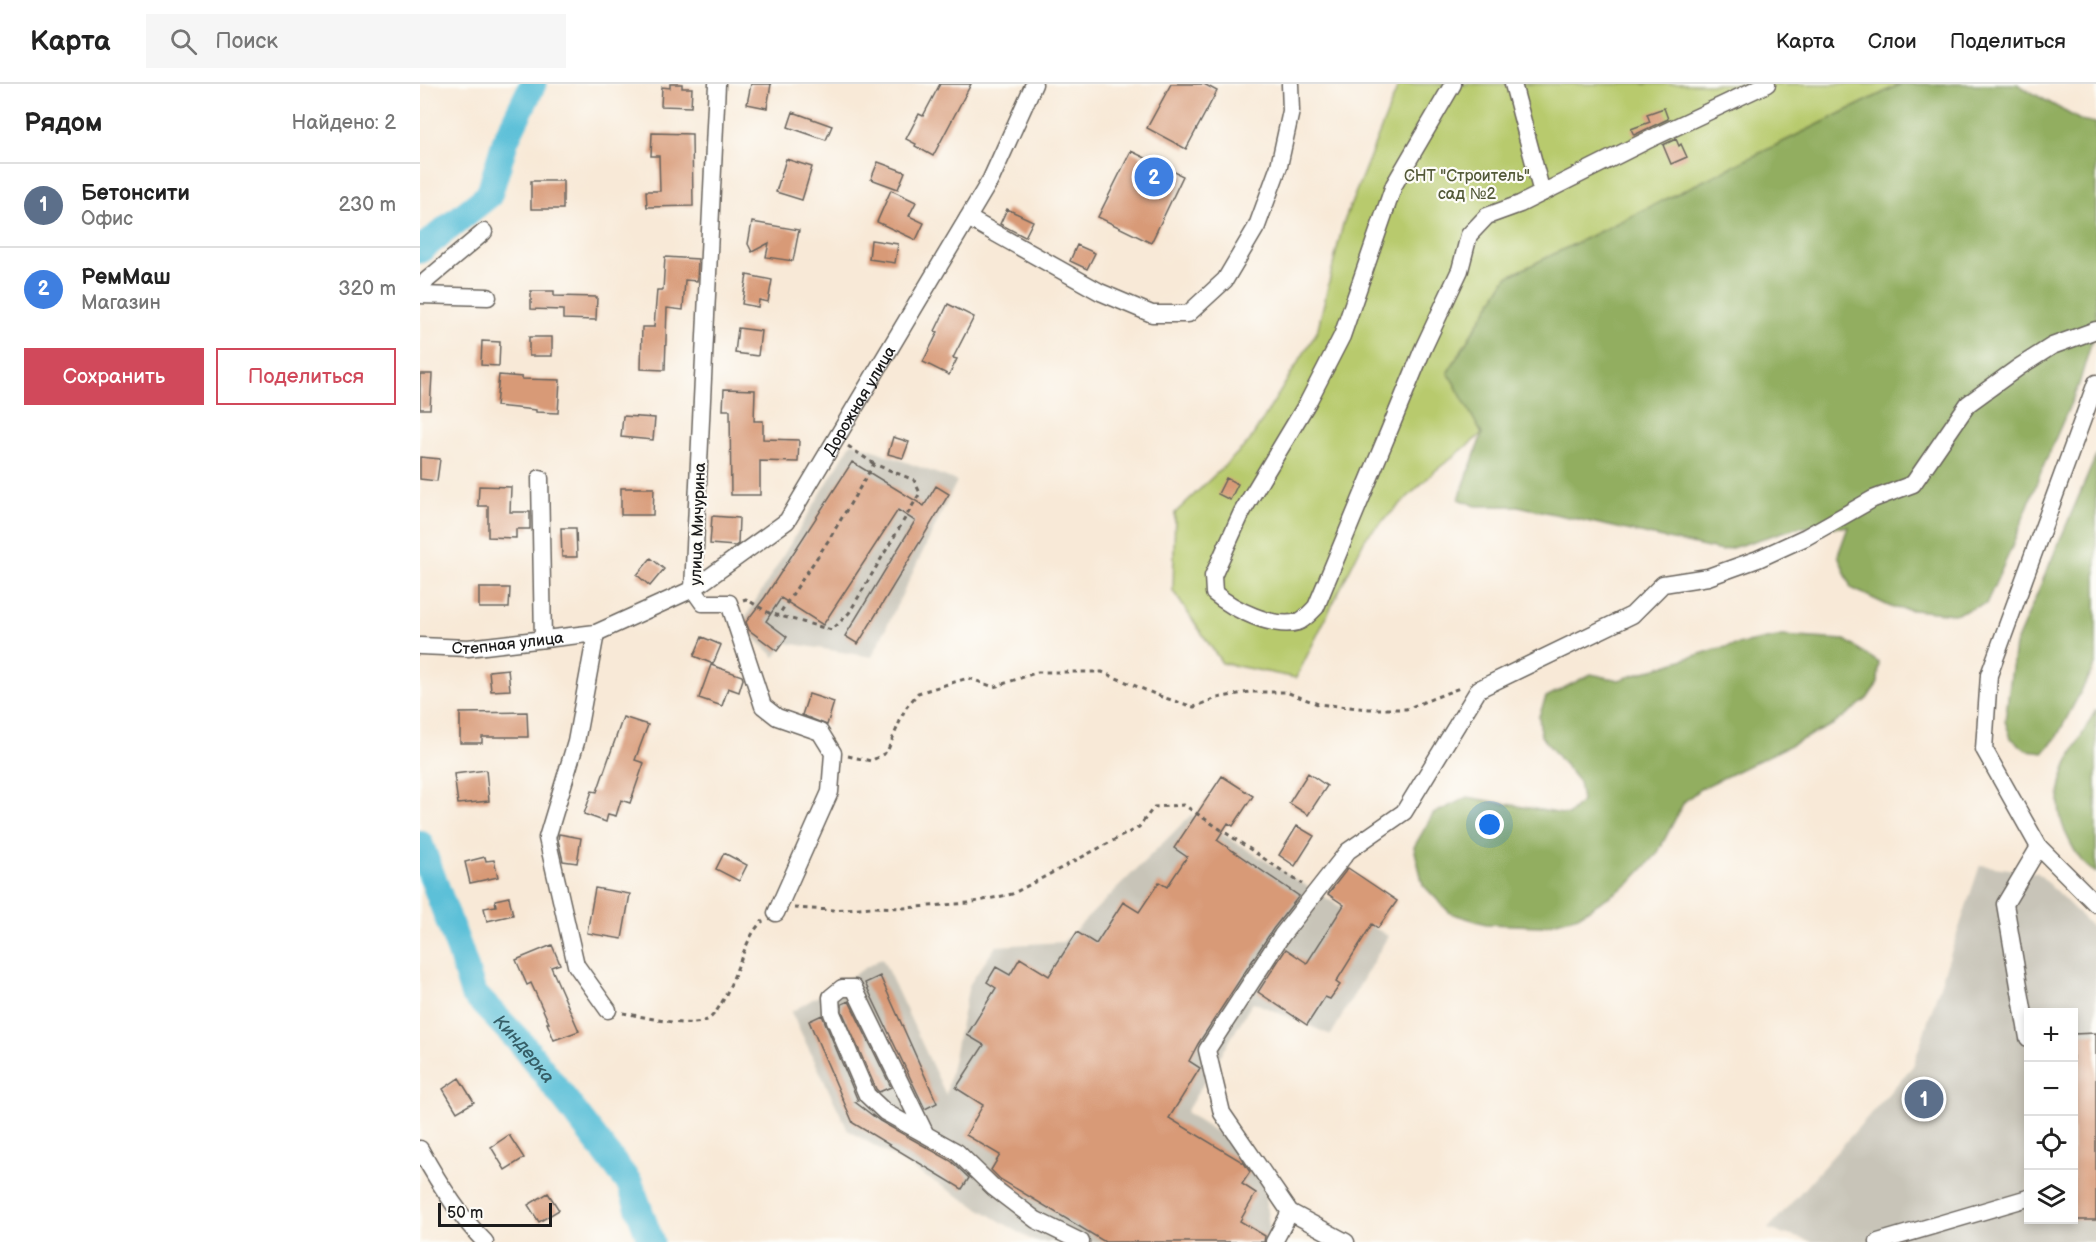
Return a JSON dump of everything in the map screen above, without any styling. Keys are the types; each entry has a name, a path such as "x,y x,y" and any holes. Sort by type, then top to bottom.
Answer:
{"street":[{"name":"улица Мичурина","path":"717,84 693,589 703,603 729,603"},
{"name":"Дорожная улица","path":"596,633 693,589 788,521 991,179 1034,84"},
{"path":"968,218 1100,292 1152,314 1188,314 1225,279 1257,226 1279,166 1291,111 1290,84"},
{"path":"1453,84 1394,185 1342,336 1308,402 1242,512 1213,576 1214,594 1228,605 1277,624 1300,621 1316,607 1423,349 1460,270 1469,235 1487,216 1520,204 1767,84"},
{"path":"1513,84 1542,193"},
{"path":"484,232 427,280 420,292 488,297"},
{"path":"1346,1242 1290,1212 1222,1113 1207,1050 1282,934 1348,851 1404,812 1479,689 1632,615 1663,584 1708,577 1758,559 1806,537 1873,499 1913,484 1968,404 2052,346 2096,330"},
{"path":"2096,383 1989,675 1984,749 2039,847 2096,904"},
{"path":"540,478 543,639"},
{"path":"729,603 763,706 777,717 820,732 833,753 830,792 776,913"},
{"path":"596,633 576,742 548,838 576,965 608,1010"},
{"name":"Степная улица","path":"420,646 468,648 596,633"},
{"path":"2024,1015 2005,904 2039,847"},
{"path":"926,1135 854,988 843,988 831,997 832,1013 867,1095 885,1113 957,1152 994,1188 1036,1220 1081,1242"},
{"path":"420,1149 435,1178 485,1242"},
{"path":"1878,1242 2024,1199"},
{"path":"1274,1242 1290,1212"}],"path":[{"path":"729,603 746,599 769,613 832,630 849,613 920,493 914,480 874,464 837,438"},
{"path":"778,616 828,541 874,464"},
{"path":"833,753 872,761 887,752 905,708 918,693 968,678 994,687 1038,672 1102,672 1162,697 1194,707 1217,698 1249,692 1286,692 1318,704 1406,708 1471,685"},
{"path":"608,1010 680,1023 699,1023 710,1018 727,994 747,944 758,925 776,913 798,907 833,910 873,907 904,909 969,903 1012,894 1139,827 1154,807 1172,804 1184,805 1316,893"}],"shaded area":[{"path":"852,442 957,481 872,657 787,643 775,657 741,625"},
{"path":"1191,815 1388,936 1331,1035 1253,1002 1186,1112 1261,1161 1271,1242 1035,1242 848,1130 791,1012 882,958 946,1095 969,985 996,946 1063,942"},
{"path":"1980,865 2038,873 2096,931 2096,1242 1812,1242 1768,1229 1913,1066"}],"green space":[{"name":"СНТ \"Строитель\" сад №2","path":"1399,84 1901,84 1507,277 1448,372 1482,434 1435,471 1366,537 1296,678 1222,663 1173,591 1175,513 1249,442 1317,332 1343,224"},
{"path":"1901,84 2017,84 2080,120 2096,123 2096,327 2079,384 1986,604 1954,614 1893,608 1851,588 1838,555 1848,527 1799,527 1722,551 1518,506 1476,506 1459,499 1482,434 1448,372 1507,277"},
{"path":"2096,456 2096,663 2056,738 2044,752 2026,750 2011,738 2005,721 2015,645"},
{"path":"1782,636 1845,640 1879,663 1878,683 1867,699 1834,724 1700,789 1684,802 1657,854 1629,884 1578,916 1542,926 1486,924 1450,913 1423,885 1414,847 1433,814 1468,797 1568,815 1582,801 1579,782 1541,736 1539,716 1546,697 1591,674 1619,680 1716,649"},
{"path":"2096,709 2096,873 2083,863 2073,847 2062,824 2059,806 2060,790 2070,758"}],"building":[{"path":"670,84 682,84 682,88 692,88 691,107 661,106 662,87 670,88"},
{"path":"751,84 771,84 767,108 747,104"},
{"path":"940,84 971,84 933,156 906,139 919,114 923,116"},
{"path":"1171,84 1204,84 1217,91 1186,149 1147,128"},
{"path":"1664,108 1668,119 1634,135 1631,129 1650,122 1647,114"},
{"path":"793,112 832,126 826,140 788,127"},
{"path":"652,133 692,134 693,206 647,207 646,191 660,191 659,156 651,156"},
{"path":"1676,139 1687,157 1671,164 1663,145"},
{"path":"1131,151 1183,176 1151,243 1098,217"},
{"path":"786,159 812,167 802,200 776,192"},
{"path":"878,162 905,172 898,189 871,179"},
{"path":"531,181 563,181 563,209 531,209"},
{"path":"891,190 916,202 909,216 924,223 916,240 877,222"},
{"path":"1007,209 1033,221 1025,237 1000,224"},
{"path":"752,222 799,230 793,261 766,257 769,243 752,252 748,244"},
{"path":"871,240 898,244 895,263 869,259"},
{"path":"1077,245 1095,253 1087,269 1070,261"},
{"path":"665,257 698,259 697,281 685,280 683,310 667,308 665,370 641,369 642,327 654,327 657,290 663,290"},
{"path":"747,275 772,280 768,302 759,300 758,307 742,304"},
{"path":"531,291 554,291 554,296 597,297 596,320 563,319 563,310 531,309"},
{"path":"948,304 974,317 953,358 957,359 949,375 923,362 938,332 935,331"},
{"path":"738,328 761,331 758,356 735,353"},
{"path":"529,337 552,337 552,356 529,356"},
{"path":"482,341 500,342 499,366 481,365"},
{"path":"420,374 432,374 430,409 420,409"},
{"path":"499,375 522,377 522,379 560,380 558,413 496,406"},
{"path":"724,389 755,390 754,421 763,421 763,439 799,440 798,462 760,461 760,495 731,495 730,410 723,410"},
{"path":"623,416 655,418 653,440 621,437"},
{"path":"893,437 909,442 903,458 888,454"},
{"path":"420,457 440,459 437,481 420,479"},
{"path":"852,462 924,506 936,486 949,494 858,644 845,636 915,521 898,510 823,625 781,598 766,621 787,637 777,651 749,630 746,622 765,597"},
{"path":"1226,478 1238,484 1230,500 1218,494"},
{"path":"479,486 511,487 510,512 530,512 530,529 516,529 516,538 488,537 488,506 478,506"},
{"path":"621,488 654,488 653,515 621,515"},
{"path":"712,516 739,518 738,544 735,546 710,544"},
{"path":"561,528 576,528 577,557 562,557"},
{"path":"651,558 664,569 650,586 637,575"},
{"path":"479,588 510,588 509,608 479,608"},
{"path":"702,637 721,645 713,664 694,656"},
{"path":"711,665 742,676 743,679 739,692 728,688 722,706 699,698"},
{"path":"508,669 510,690 491,691 489,671"},
{"path":"809,694 834,702 827,725 802,715"},
{"path":"527,712 528,737 482,737 482,743 460,743 460,713"},
{"path":"623,717 648,725 635,760 644,763 630,803 621,800 616,816 608,814 606,822 584,814 592,791 597,792"},
{"path":"486,770 489,801 458,804 454,774"},
{"path":"1308,773 1327,786 1308,815 1289,803"},
{"path":"1222,776 1253,796 1233,826 1228,823 1217,840 1299,896 1273,929 1198,1044 1189,1061 1200,1068 1169,1118 1244,1163 1250,1172 1242,1184 1256,1193 1240,1221 1265,1236 1264,1242 1105,1242 1000,1179 991,1170 1000,1155 966,1135 983,1105 956,1088 984,1045 967,1035 996,988 987,982 996,967 1010,975 1020,958 1049,976 1077,932 1096,944 1123,902 1139,912 1159,882 1167,887 1187,857 1174,848"},
{"path":"1297,826 1314,836 1295,866 1279,855"},
{"path":"559,834 581,838 577,863 563,861 558,840"},
{"path":"724,853 747,865 739,881 716,869"},
{"path":"485,857 486,861 494,860 498,877 470,883 465,862"},
{"path":"1348,868 1397,901 1378,928 1372,924 1336,982 1340,985 1330,999 1325,997 1307,1025 1258,992 1286,949 1307,963 1344,905 1328,894"},
{"path":"595,888 630,894 622,939 587,933"},
{"path":"509,897 513,915 487,921 484,908 496,906 495,900"},
{"path":"552,945 560,964 551,967 579,1031 554,1040 531,983 527,985 516,960"},
{"path":"880,976 937,1103 925,1109 865,983"},
{"path":"849,1001 891,1087 879,1092 842,1011 842,1004"},
{"path":"822,1015 858,1101 855,1102 880,1121 951,1161 969,1178 962,1189 853,1123 809,1021"},
{"path":"2096,1033 2096,1220 2078,1220 2078,1034"},
{"path":"459,1078 474,1102 457,1112 443,1089"},
{"path":"509,1135 524,1158 505,1170 491,1147"},
{"path":"548,1193 559,1210 539,1222 528,1205"}],"waterway":[{"name":"Киндерка","path":"420,250 489,195 506,139 533,84"},
{"name":"Киндерка","path":"420,844 460,951 473,993 523,1045 630,1184 651,1242"}],"place":[{"name":"РемМаш","path":"1154,177"},
{"name":"Бетонсити","path":"1924,1099"}]}
